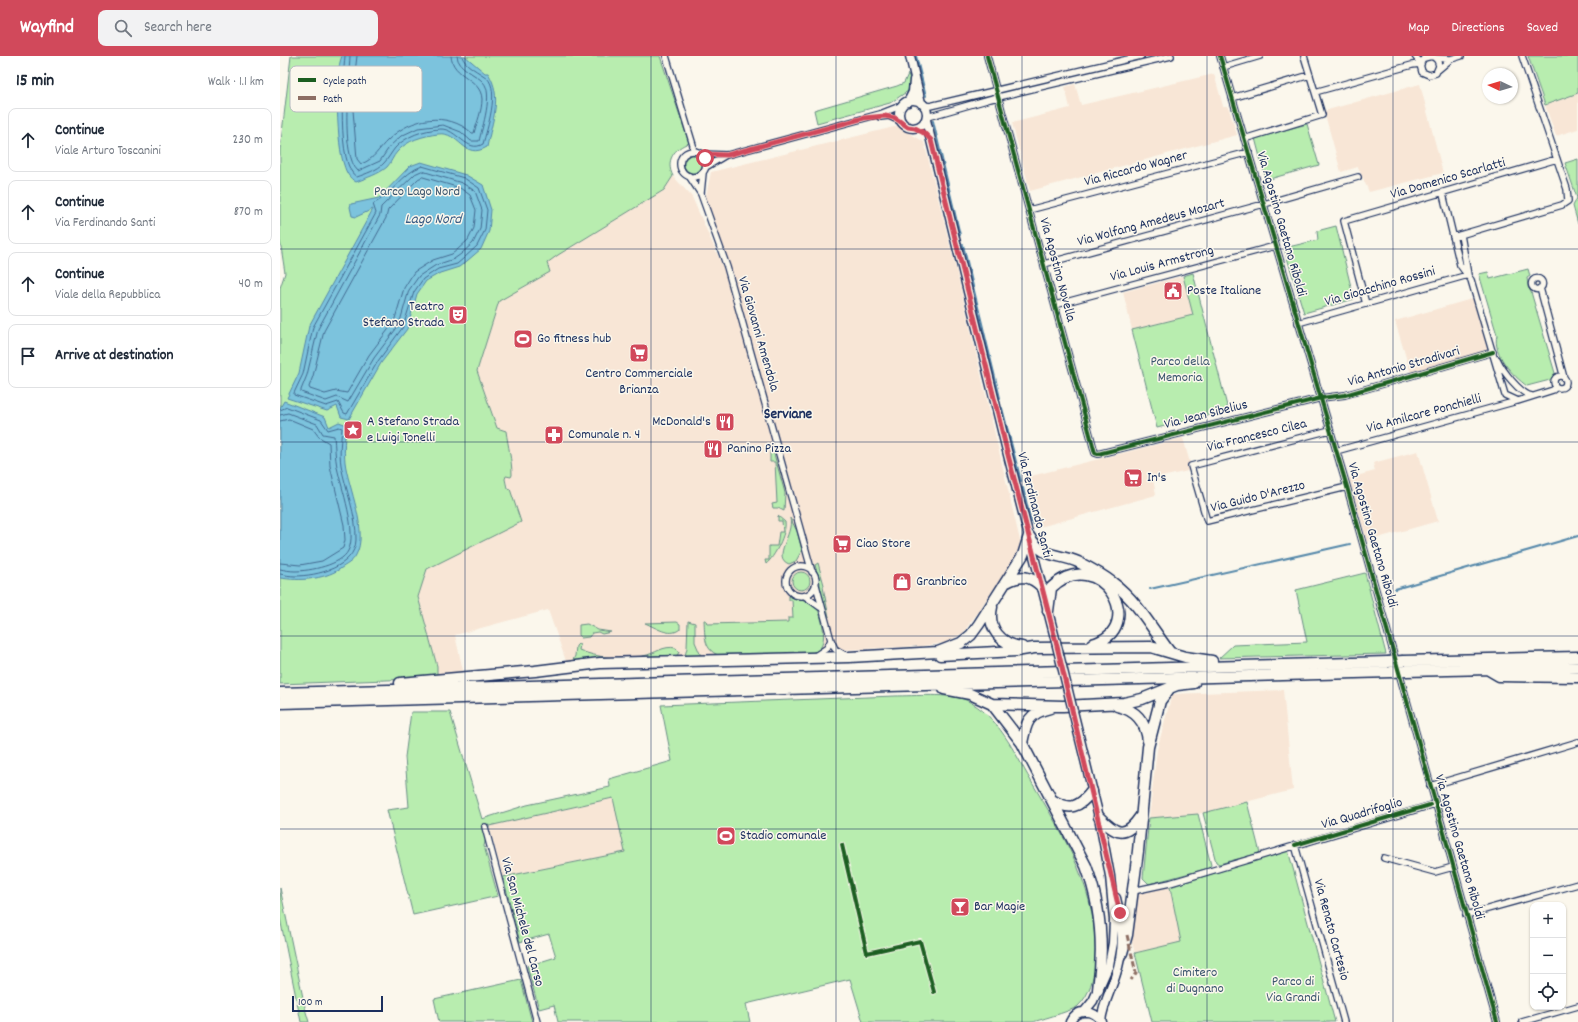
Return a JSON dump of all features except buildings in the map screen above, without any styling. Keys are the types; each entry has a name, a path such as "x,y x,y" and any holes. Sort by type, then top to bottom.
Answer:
{"highway":[{"path":"282,693 296,688 444,680 600,663 849,657 938,652 948,650 971,635 1007,582 1024,551 1029,536"},
{"path":"1029,536 1034,545 1041,551 1078,562 1112,582 1128,595 1142,612 1169,651"},
{"path":"1048,612 1051,588 1066,577 1086,575 1094,577 1107,586 1116,598 1118,606 1119,616 1116,626 1110,635 1102,641 1083,646"},
{"path":"1007,582 1017,577 1026,577 1033,579 1042,588"},
{"path":"993,604 991,612 992,625 1000,638 1012,646 1034,648"},
{"path":"894,655 955,655 1016,651 1034,648 1083,646 1151,647 1200,661 1272,665 1389,667"},
{"path":"280,703 1228,676 1518,659 1578,654"},
{"path":"1518,659 1578,657"},
{"path":"282,693 1272,665"},
{"path":"1404,666 1487,669 1578,667"},
{"path":"1487,669 1499,676 1578,677"},
{"path":"929,684 937,689 970,694 992,704 1063,706 1105,704 1138,700 1172,687 1187,684 1220,682 1228,676"},
{"path":"1122,953 1127,935 1138,851 1140,817 1148,747 1160,701 1165,692 1172,687"},
{"path":"992,704 1022,744 1086,866 1096,896 1101,942 1098,990"},
{"path":"1105,704 1123,707 1136,714 1145,727 1148,747"},
{"path":"1022,744 1024,729 1030,718 1039,711 1063,706"},
{"path":"1052,800 1063,806 1071,807 1078,805 1092,792"},
{"path":"1099,818 1112,830 1123,832 1132,829 1140,817"}],"main road":[{"path":"910,56 926,118 921,126 915,128"},
{"path":"914,73 914,88 900,112 902,122 908,127 915,128 924,133 931,140"},
{"path":"906,103 916,101 922,104"},
{"name":"Via Ferdinando Santi","path":"926,118 1099,818 1110,876"},
{"path":"1069,1021 1088,1008 1109,965 1113,943 1114,920 1110,876"},
{"path":"1101,1021 1103,1006 1122,953 1121,922 1110,876"},
{"path":"1084,1012 1093,1013 1101,1021"}],"street":[{"path":"666,56 693,151"},
{"name":"Via Agostino Novella","path":"987,56 1000,97 1092,450 1098,454"},
{"path":"922,104 930,106 1141,56"},
{"path":"926,118 1000,97 1171,56"},
{"name":"Via Agostino Gaetano Riboldi","path":"1220,56 1347,487 1497,1022"},
{"path":"1223,67 1260,56"},
{"path":"1244,138 1322,115 1304,56"},
{"path":"1415,56 1420,64 1422,72 1429,75 1436,73 1451,59"},
{"path":"1315,92 1420,64 1424,58 1433,57 1451,59 1461,56"},
{"path":"1453,237 1566,203 1569,198 1522,56"},
{"path":"1433,57 1438,62 1438,70"},
{"path":"1232,98 1310,75"},
{"path":"727,155 697,177 689,176 683,172 680,166 681,160 685,154 693,151 702,154 727,155 880,114 906,103"},
{"path":"864,118 889,116 902,122"},
{"name":"Via Riccardo Wagner","path":"1029,210 1248,152"},
{"path":"702,154 706,162 705,170"},
{"name":"Via Domenico Scarlatti","path":"1366,304 1344,221 1443,194 1557,159"},
{"name":"Via Giovanni Amendola","path":"701,194 705,170"},
{"name":"Via Giovanni Amendola","path":"689,176 701,194 730,277 812,572"},
{"name":"Via Wolfang Amedeus Mozart","path":"1044,264 1358,177"},
{"path":"1443,194 1460,265 1472,280 1505,395 1518,401"},
{"path":"1461,235 1468,275"},
{"name":"Via Louis Armstrong","path":"1055,305 1276,246"},
{"name":"Via Gioacchino Rossini","path":"1298,323 1468,275"},
{"name":"Via Amilcare Ponchielli","path":"1336,451 1553,390 1556,386 1554,384 1556,378 1558,376 1564,378 1565,375 1540,288"},
{"path":"1493,352 1498,362 1515,384 1528,395 1532,396"},
{"name":"Via Antonio Stradivari","path":"1320,398 1346,395 1493,352"},
{"name":"Via Jean Sibelius","path":"1098,454 1320,398"},
{"name":"Via Francesco Cilea","path":"1191,466 1330,430"},
{"name":"Via Guido D'Arezzo","path":"1191,466 1207,521 1347,487"},
{"path":"807,552 800,566 789,572 786,577 786,585 792,593 805,596 822,608"},
{"path":"800,566 808,568 812,572 831,640 835,649 849,657"},
{"path":"805,596 812,590 815,583"},
{"path":"809,658 822,653 827,648 831,640"},
{"path":"1430,786 1578,742"},
{"name":"Via Quadrifoglio","path":"1132,891 1170,883 1435,804"},
{"name":"Via San Michele del Carso","path":"485,827 537,1022"},
{"name":"Via Renato Cartesio","path":"1296,845 1344,1022"},
{"path":"1384,858 1435,872 1453,867"},
{"path":"1466,915 1578,884"},
{"path":"1522,1022 1578,1006"}],"shaded area":[{"path":"1214,74 1223,106 1228,106 1237,135 1030,191 1012,123 1070,108 1065,87 1075,84 1081,105"},
{"path":"1420,84 1443,173 1369,192 1358,167 1341,172 1324,111"},
{"path":"1578,93 1578,129 1556,136 1545,105"},
{"path":"898,126 924,142 960,285 1021,545 1014,560 963,633 945,643 921,646 663,659 566,661 548,610 455,635 464,675 437,676 437,666 418,597 427,569 520,522 505,479 512,465 506,431 497,428 477,371 499,301 550,272 547,263 664,190 673,176 692,197 726,274 793,514 799,512 729,265 706,196 711,172"},
{"path":"1183,276 1193,315 1132,330 1123,292"},
{"path":"1475,298 1491,351 1411,374 1395,321"},
{"path":"1183,438 1192,470 1153,479 1156,495 1040,527 1027,477"},
{"path":"1418,451 1438,521 1367,541 1349,478 1375,471 1373,463"},
{"path":"1283,690 1293,790 1198,814 1149,818 1157,750 1172,694"},
{"path":"613,798 625,852 503,877 489,826"},
{"path":"1169,885 1182,942 1135,953 1130,935 1136,892"}],"green space":[{"name":"Parco Lago Nord","path":"291,56 660,56 689,143 679,148 672,156 670,165 673,176 664,190 558,255 547,263 550,272 499,301 477,371 497,428 506,431 511,458 512,475 511,477 506,476 505,479 507,488 510,489 521,522 427,569 418,597 437,666 437,676 413,679 280,684 280,288 285,273 280,240 280,150"},
{"path":"1528,56 1578,56 1578,93 1545,105"},
{"path":"908,74 910,79 908,91 890,103 817,123 814,110 897,86 904,83"},
{"path":"1307,124 1319,165 1266,180 1255,138"},
{"path":"693,155 699,158 702,164 699,170 693,173 687,170 684,164 687,158"},
{"path":"1578,159 1578,224 1573,206 1577,198 1565,163"},
{"path":"1336,226 1354,299 1304,313 1284,248 1318,240 1317,231"},
{"path":"1528,269 1530,276 1527,278 1528,287 1531,292 1555,373 1550,380 1527,386 1505,364 1498,350 1496,342 1497,335 1479,274 1488,272 1490,279"},
{"name":"Parco della Memoria","path":"1193,273 1228,410 1157,428 1132,330 1193,315 1183,276"},
{"path":"770,445 772,447 785,493 784,511 778,508 773,508 772,504 777,503 775,462 770,462"},
{"path":"778,516 785,522 784,532 776,551 766,564 765,560 769,560 769,546 777,546 779,532 783,532 782,521 778,521"},
{"path":"790,518 797,531 802,550 796,561 789,564 784,561 782,551 789,531"},
{"path":"818,563 824,585 823,587 829,617 820,594 820,583 815,565"},
{"path":"801,572 805,573 809,577 809,585 805,589 801,590 797,589 793,585 792,581 793,577 797,573"},
{"path":"1365,573 1386,654 1219,658 1233,645 1307,642 1296,590"},
{"path":"789,596 809,602 815,605 818,609 822,621 823,642 821,648 817,651 809,653 722,656 711,651 708,647 705,637 704,620 706,620 707,624 788,622 788,618 793,618 792,600 789,600"},
{"path":"688,621 695,623 695,642 701,656 685,656 687,648"},
{"path":"677,622 680,624 680,629 672,632 662,631 645,623"},
{"path":"587,624 598,630 611,632 602,634 598,632 592,633 589,637 581,638 579,635 579,625"},
{"path":"578,644 580,645 579,650 610,658 643,656 671,647 676,648 679,651 677,657 572,662 575,656 576,646"},
{"path":"895,696 951,696 966,700 987,715 996,725 1018,758 1068,845 1086,889 1092,912 1095,936 1094,974 1086,997 1075,1008 1033,1022 863,1022 850,979 746,1004 750,1022 558,1022 554,1005 539,1009 527,966 556,957 549,934 520,942 503,877 625,852 613,798 489,826 484,846 498,896 413,915 387,810 409,807 405,757 411,712 450,712 482,819 527,805 610,787 609,779 672,761 661,705"},
{"path":"1247,802 1260,853 1219,864 1216,862 1203,813"},
{"path":"1198,814 1211,865 1209,868 1149,884 1143,878 1149,818"},
{"path":"1288,850 1335,1022 1152,1022 1135,953 1181,942 1170,887"},
{"path":"280,888 309,1022 301,1022 280,918"},
{"path":"521,980 532,1022 439,1022 434,999"}],"water":[{"path":"342,56 465,56 485,73 488,73 495,91 495,109 487,147 479,150 472,150 445,134 421,137 401,148 384,169 372,176 356,182 350,177 346,170 342,156 337,112 422,112 422,66 340,65"},
{"name":"Lago Nord","path":"421,162 466,175 483,185 491,210 489,231 481,249 459,267 440,273 426,281 417,294 407,329 381,363 349,419 341,417 337,406 327,411 287,398 299,373 309,326 373,209 356,217 352,216 350,207 351,204 379,198 410,166"},
{"path":"284,401 325,417 329,427 339,422 347,425 344,444 345,462 359,522 359,545 355,557 340,569 333,573 311,579 280,578 280,408"}],"waterway":[{"path":"916,56 926,96"},
{"path":"933,121 960,235"},
{"path":"963,245 1000,398"},
{"path":"1002,408 1021,481"},
{"path":"1023,488 1030,518 1034,524"},
{"path":"1395,589 1578,536"},
{"path":"1150,589 1350,544"}],"marked path":[{"path":"1127,935 1136,973 1131,980"}],"cycle path":[{"path":"987,56 1095,453 1098,454 1321,398 1345,395 1493,352"},
{"path":"1220,56 1347,487 1497,1022"},
{"path":"1295,845 1430,805"},
{"path":"842,845 867,953 920,941 934,992"}],"place":[{"name":"Poste Italiane","path":"1173,291"},
{"name":"Teatro Stefano Strada","path":"458,315"},
{"name":"Go fitness hub","path":"523,339"},
{"name":"Centro Commerciale Brianza","path":"639,353"},
{"name":"McDonald's","path":"725,422"},
{"name":"A Stefano Strada e Luigi Tonelli","path":"353,430"},
{"name":"Comunale n. 4","path":"554,435"},
{"name":"Panino Pizza","path":"713,449"},
{"name":"In's","path":"1133,478"},
{"name":"Ciao Store","path":"842,544"},
{"name":"Granbrico","path":"902,582"},
{"name":"Stadio comunale","path":"726,836"},
{"name":"Bar Magie","path":"960,907"}],"district":[{"name":"Serviane","path":"788,415"}],"route":[{"path":"705,158 702,154 727,155 864,118 885,116 895,118 906,126 915,128 924,133 931,140 1007,451 1056,642 1099,818 1110,876 1120,913"}],"park label":[{"name":"Cimitero di Dugnano","path":"1195,982"},
{"name":"Parco di Via Grandi","path":"1293,990"}]}
